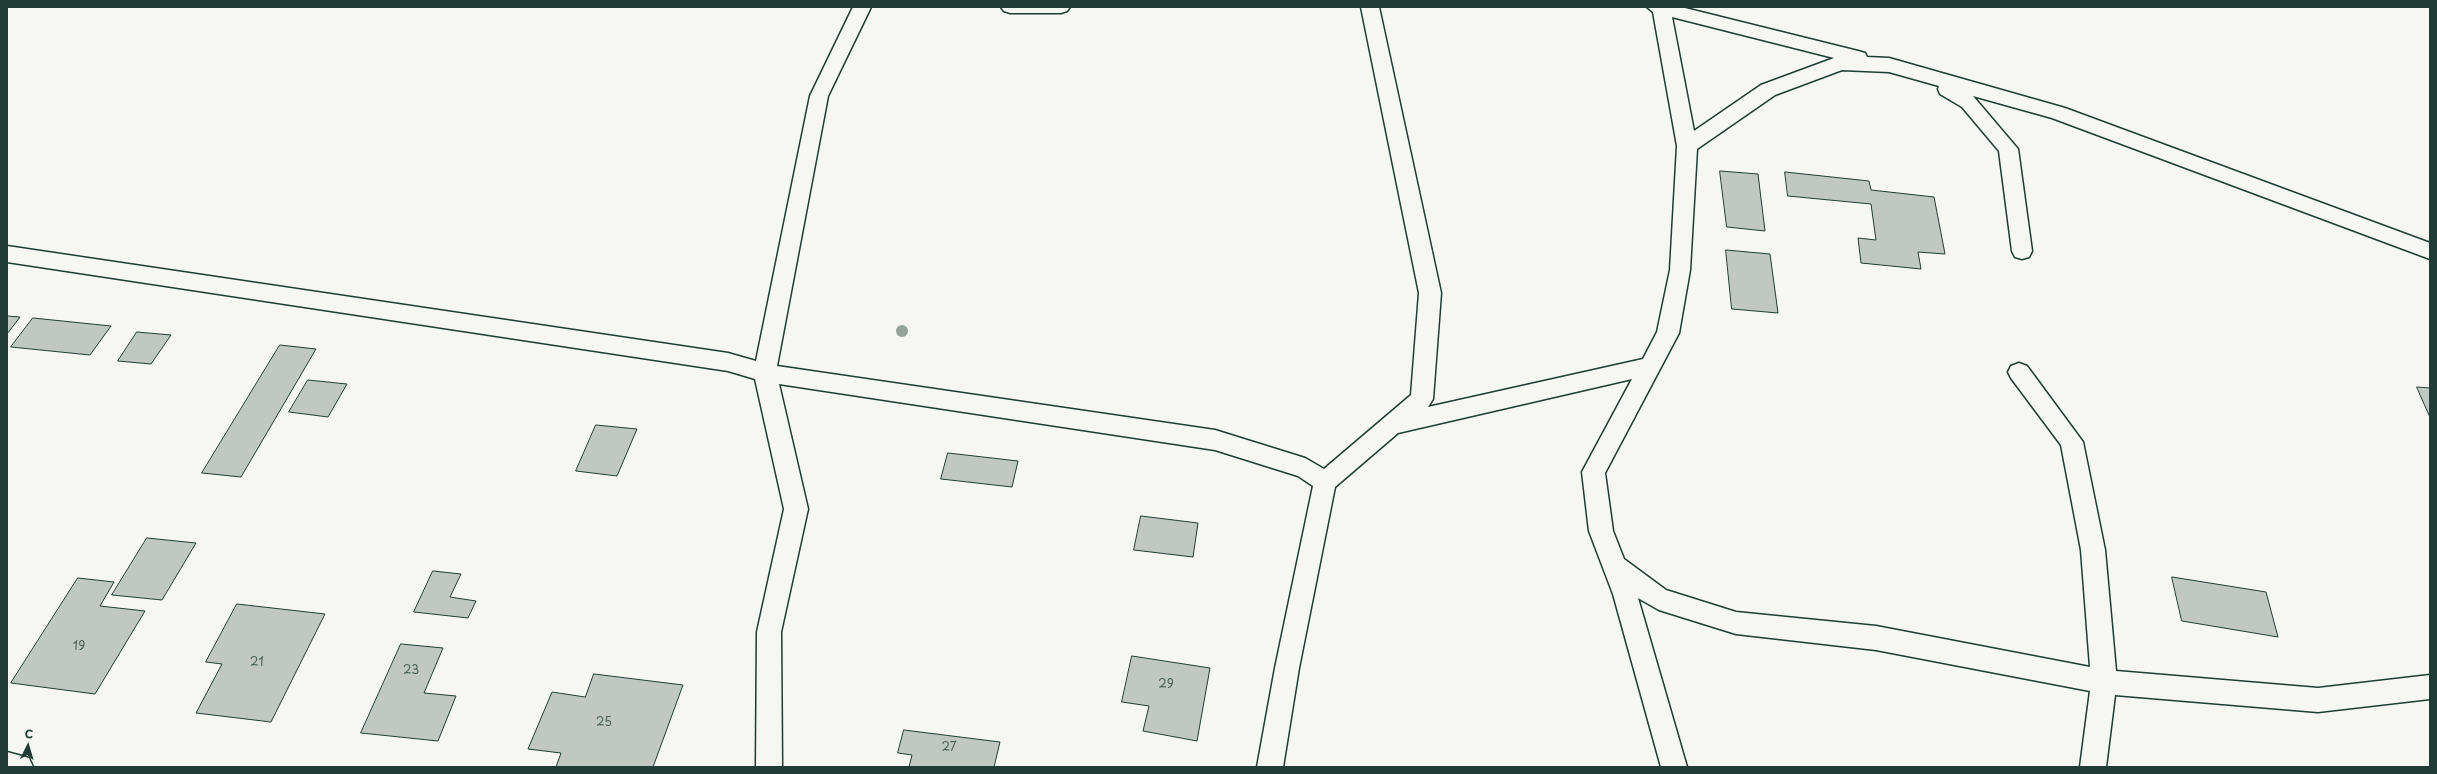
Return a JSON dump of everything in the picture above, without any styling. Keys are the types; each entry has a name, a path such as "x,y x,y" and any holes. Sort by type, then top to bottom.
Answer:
{"street":[{"path":"769,767 769,632 796,509 765,373 819,96 862,7"},
{"path":"1010,7 1061,7"},
{"path":"1270,767 1289,660 1325,482 1422,399 1430,293 1370,7"},
{"path":"1674,767 1625,594 1601,531 1593,472 1668,333 1680,270 1687,146 1661,8 1889,65 2058,113 2430,251"},
{"path":"1687,146 1768,90 1841,63 1889,65 1935,82 1969,102 2008,149 2022,251"},
{"path":"7,254 728,362 765,373 1215,440 1305,468 1325,482"},
{"path":"1392,424 1650,366"},
{"path":"2019,372 2072,442 2093,550 2104,682 2092,767"},
{"path":"1614,566 1659,599 1736,623 1876,638 2104,682 2318,700 2430,687"},
{"path":"7,765 20,767"}],"building":[{"path":"1720,171 1758,174 1765,231 1727,227"},
{"path":"1785,172 1869,181 1871,190 1934,197 1945,254 1918,252 1921,269 1861,263 1858,238 1876,240 1871,204 1788,196"},
{"path":"1726,250 1770,254 1778,313 1732,309"},
{"path":"7,316 20,317 7,334"},
{"path":"33,318 111,326 90,355 11,347"},
{"path":"137,332 171,335 151,364 118,361"},
{"path":"280,345 316,349 241,477 202,473"},
{"path":"308,380 347,384 328,417 289,412"},
{"path":"2417,387 2430,388 2430,417"},
{"path":"596,425 637,429 617,476 576,471"},
{"path":"948,453 1018,461 1012,487 941,479"},
{"path":"1141,516 1198,523 1193,557 1134,550"},
{"path":"147,538 196,543 162,600 112,595"},
{"path":"433,571 461,574 450,597 476,601 468,618 414,612"},
{"path":"2172,577 2266,592 2278,637 2182,621"},
{"path":"78,578 114,582 100,606 145,611 95,694 11,683"},
{"path":"237,604 325,614 271,722 196,713 222,664 206,662"},
{"path":"401,644 443,648 424,693 456,696 438,741 361,733"},
{"path":"1132,656 1210,668 1197,741 1143,731 1149,706 1122,702"},
{"path":"594,674 683,685 653,767 556,767 561,753 528,749 552,692 585,697"},
{"path":"904,730 1000,742 994,767 909,767 912,755 898,753"}]}
